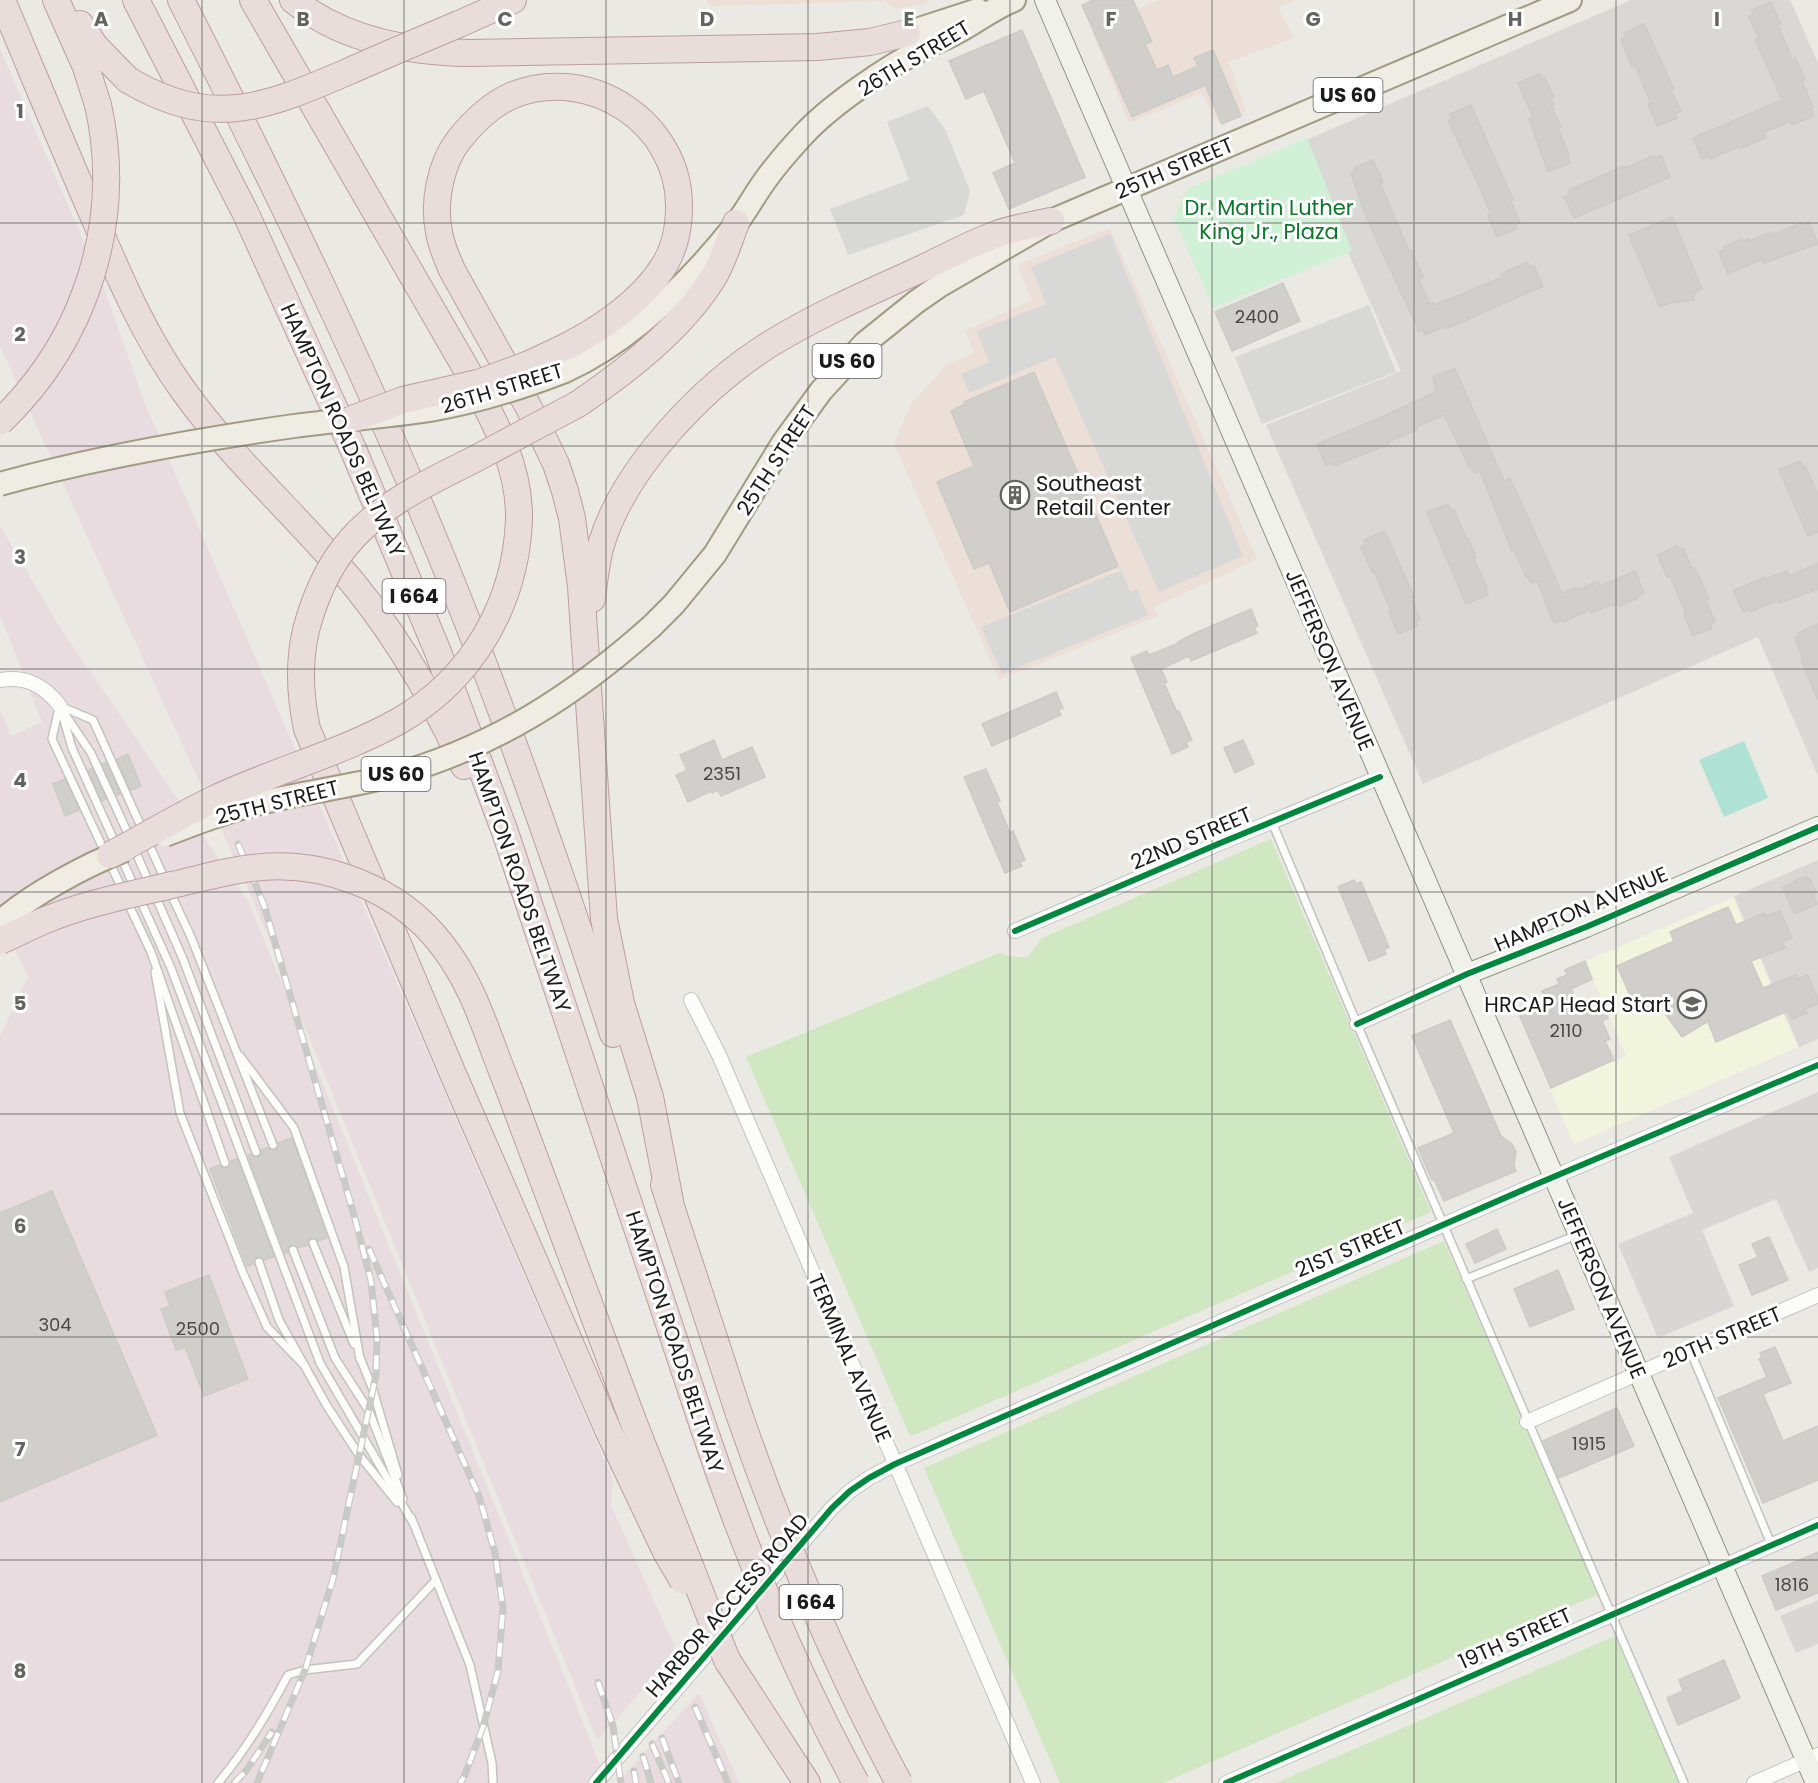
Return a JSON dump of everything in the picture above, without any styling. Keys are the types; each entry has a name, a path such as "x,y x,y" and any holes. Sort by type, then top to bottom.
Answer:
{"highway":[{"path":"2,0 120,278 153,343 182,389 213,429 337,564 400,647 450,735 469,776 492,838 531,908"},
{"path":"0,422 20,402 51,362 67,335 88,287 99,250 105,210 106,153 98,105 86,67 56,0"},
{"path":"67,0 95,46 128,80 155,95 186,105 231,110 289,97 513,0"},
{"name":"HAMPTON ROADS BELTWAY","path":"136,0 245,212 353,448 438,652 531,908 723,1485 770,1603 814,1702 856,1783"},
{"name":"HAMPTON ROADS BELTWAY","path":"181,0 260,154 313,266 443,562 542,822 739,1414 802,1581 851,1689 899,1783"},
{"path":"110,855 214,799 378,732 415,711 433,698 463,669 496,617 512,573 519,519 514,477 494,421 464,364 253,0"},
{"path":"293,0 343,30 367,39 428,52 818,47 870,42 907,33"},
{"path":"352,419 403,400 478,383 520,368 561,361 648,286 666,263 676,238 679,196 676,177 663,146 650,128 618,102 578,88 556,86 534,89 512,96 494,107 467,130 456,145 441,178 437,212 438,231 452,270 529,408 548,445 565,491 576,542 586,647 597,842 604,919 621,1004 650,1097 670,1201"},
{"path":"586,647 601,544 615,510 652,452 704,397 769,345 838,307 994,235 1051,221"},
{"path":"736,223 713,278 692,305 667,333 607,385 578,404 386,508 345,547 329,571 313,604 301,656 300,678 307,729 453,1074 608,1430 666,1552 727,1660 807,1783"},
{"path":"0,941 40,922 69,912 230,872 274,866 332,873 356,881 401,905 422,923 441,943 474,996 632,1418 727,1660"}],"main road":[{"name":"JEFFERSON AVENUE","path":"1045,0 1723,1566 1812,1758 1816,1783"},
{"name":"25TH STREET","path":"0,922 38,895 110,855 222,813 288,796 394,775 454,755 519,725 597,674 652,627 715,554 799,419 865,343 915,302 1051,221 1570,0"},
{"path":"907,33 963,13 1010,2"},
{"name":"26TH STREET","path":"561,361 608,346 660,305 700,265 736,223 786,154 827,114 883,72 922,48 956,33 1010,2"},
{"path":"0,484 160,448 352,419"},
{"name":"HAMPTON AVENUE","path":"1467,974 1586,927 1818,826"}],"street":[{"path":"0,680 12,678 27,681 46,690 60,706"},
{"name":"22ND STREET","path":"1015,931 1380,777"},
{"name":"HAMPTON AVENUE","path":"1357,1024 1467,974"},
{"name":"TERMINAL AVENUE","path":"691,1000 719,1055 1033,1783"},
{"name":"21ST STREET","path":"895,1464 1554,1177 1818,1065"},
{"name":"20TH STREET","path":"1527,1422 1818,1295"},
{"name":"HARBOR ACCESS ROAD","path":"596,1783 832,1508 859,1484 895,1464"},
{"name":"19TH STREET","path":"1226,1783 1611,1613 1818,1525"},
{"path":"1754,1783 1812,1758"}],"lane":[{"path":"60,706 52,739 151,952 225,1163"},
{"path":"60,706 93,720 190,937 273,1145"},
{"path":"60,706 92,753 183,958 256,1152"},
{"path":"60,706 72,748 171,968 320,1363 412,1521"},
{"path":"1272,822 1527,1422 1684,1783"},
{"path":"151,952 180,1113 243,1273 267,1327 305,1366"},
{"path":"234,1049 294,1128 344,1267 360,1359"},
{"path":"1466,1279 1579,1234"},
{"path":"313,1243 373,1390 412,1521"},
{"path":"293,1250 335,1358 369,1411 470,1665 492,1763 493,1783"},
{"path":"259,1262 279,1320 305,1366 359,1455 412,1521"},
{"path":"1690,1350 1771,1544"},
{"path":"218,1783 236,1762 264,1719 288,1675 305,1670 357,1664 436,1580"}],"shaded area":[{"path":"707,0 931,0 895,9 885,1 709,6"},
{"path":"1158,0 1296,0 1278,7 1294,38 1229,62 1246,111 1241,116 1222,124 1216,122 1202,93 1129,123 1092,32"},
{"path":"1631,0 1790,0 1818,63 1818,776 1758,637 1423,784 1266,425 1401,371 1299,143"},
{"path":"0,49 104,288 145,404 613,1480 611,1505 677,1652 597,1740 251,895 0,346"},
{"path":"928,106 946,131 970,191 964,215 848,255 830,209 909,180 887,122"},
{"path":"1110,228 1257,559 1153,608 1158,616 999,680 894,444 911,404 948,364 974,353 965,331 1032,300 1017,265"},
{"path":"1110,234 1243,556 1159,592 1055,357 969,393 961,374 989,362 977,331 1046,304 1031,267"},
{"path":"1369,305 1396,372 1262,424 1235,357"},
{"path":"0,526 59,626 249,903 607,1783 0,1783 0,1036 28,977 0,917 0,710 11,736 42,722 0,615"},
{"path":"1122,570 1130,592 1137,589 1148,615 1002,674 981,627"},
{"path":"1744,741 1768,798 1724,817 1699,760"},
{"path":"1818,860 1818,1039 1799,1047 1734,896"},
{"name":"HRCAP Head Start","path":"1733,898 1798,1047 1574,1144 1550,1089 1626,1056 1586,961"},
{"path":"1818,1092 1818,1268 1809,1272 1776,1199 1702,1230 1734,1306 1658,1338 1618,1244 1693,1213 1669,1157"},
{"path":"1818,1600 1818,1644 1796,1653 1780,1616"},
{"path":"699,1693 739,1783 617,1783"}],"green space":[{"name":"Dr. Martin Luther King Jr., Plaza","path":"1307,138 1352,251 1213,308 1174,218 1187,189"},
{"path":"1271,839 1431,1212 912,1436 909,1434 746,1057 999,953 1027,958 1042,938"},
{"path":"1444,1241 1599,1594 1163,1783 1060,1783 924,1468"},
{"path":"1615,1636 1679,1783 1276,1783"}],"building":[{"path":"1093,0 1133,0 1152,42 1145,44 1157,70 1168,65 1173,77 1198,66 1194,58 1213,50 1241,116 1222,124 1205,85 1132,117 1082,5"},
{"path":"1771,2 1792,59 1795,57 1805,79 1802,81 1813,107 1811,109 1814,116 1792,125 1791,121 1763,133 1766,138 1739,149 1738,147 1710,159 1709,156 1702,159 1693,138 1782,100 1755,39 1759,38 1749,17 1754,14 1752,10"},
{"path":"1644,24 1674,89 1671,90 1681,111 1675,114 1677,118 1657,126 1648,104 1651,103 1621,39 1626,37 1624,33"},
{"path":"1022,30 1085,177 1009,209 993,173 1015,163 984,91 966,99 949,61"},
{"path":"1540,74 1543,79 1545,78 1554,97 1551,98 1554,105 1551,105 1561,127 1558,128 1570,163 1548,172 1529,119 1533,117 1518,83"},
{"path":"1471,105 1513,200 1511,201 1520,223 1515,225 1517,229 1497,237 1488,215 1491,214 1448,120 1452,119 1450,114"},
{"path":"1661,155 1670,177 1574,218 1564,197 1571,195 1569,190 1624,166 1625,168"},
{"path":"1373,160 1383,182 1380,183 1409,251 1411,250 1423,277 1418,279 1430,304 1434,305 1502,277 1501,274 1527,262 1530,267 1534,266 1543,286 1448,328 1446,326 1425,335 1423,330 1419,331 1367,219 1351,174 1355,172 1354,168"},
{"path":"1672,217 1702,289 1694,293 1694,300 1670,303 1660,307 1629,235"},
{"path":"1809,222 1818,244 1764,263 1762,259 1728,274 1719,252 1725,250 1724,247 1742,239 1743,241 1750,239 1750,241 1771,232 1772,235"},
{"path":"1283,283 1300,321 1232,351 1215,312"},
{"path":"1455,368 1504,481 1510,478 1562,593 1576,588 1577,590 1598,581 1600,586 1635,571 1644,593 1638,598 1620,606 1619,603 1613,606 1612,604 1591,613 1590,610 1554,623 1537,581 1531,583 1528,576 1526,577 1514,550 1512,551 1480,471 1474,473 1472,466 1470,468 1444,415 1416,427 1417,430 1388,442 1389,444 1333,466 1332,463 1326,466 1317,444 1436,392 1433,377"},
{"name":"Southeast Retail Center","path":"1034,372 1118,566 1010,612 989,563 974,569 937,482 974,466 951,411 965,404 964,402"},
{"path":"1800,461 1803,467 1805,466 1818,495 1818,532 1808,536 1779,470"},
{"path":"1448,504 1451,510 1454,509 1466,539 1468,538 1476,558 1474,559 1487,588 1485,588 1488,595 1466,604 1427,512"},
{"path":"1385,531 1414,597 1411,598 1420,619 1416,622 1417,626 1398,634 1375,572 1373,573 1361,547 1366,545 1364,540"},
{"path":"1677,546 1679,550 1683,548 1693,570 1695,568 1709,599 1706,600 1715,622 1711,624 1712,628 1693,636 1684,614 1686,613 1658,555"},
{"path":"1818,563 1818,589 1780,603 1778,600 1750,612 1749,609 1743,612 1733,591 1765,577 1766,579 1787,571 1789,576"},
{"path":"1251,609 1258,626 1254,627 1257,633 1191,661 1189,656 1161,669 1167,682 1164,683 1192,740 1186,742 1188,747 1172,754 1131,658 1147,651 1149,655 1179,643 1193,634"},
{"path":"1818,624 1818,700 1801,660 1803,659 1795,638 1800,636 1798,633"},
{"path":"1056,692 1063,708 1058,710 1061,715 992,746 982,724"},
{"path":"714,740 722,760 752,747 765,777 721,796 718,790 712,793 711,791 688,802 676,775 687,770 680,755"},
{"path":"1243,740 1254,764 1235,773 1224,748"},
{"path":"128,754 141,786 131,790 117,759"},
{"path":"106,763 120,794 117,795 102,764"},
{"path":"92,768 106,799 102,801 88,770"},
{"path":"986,769 1000,801 997,802 1010,833 1013,831 1025,860 1020,862 1022,866 1005,873 964,777"},
{"path":"65,779 79,810 65,816 53,784"},
{"path":"1806,876 1808,880 1810,879 1816,893 1813,895 1817,904 1794,914 1783,887"},
{"path":"1354,880 1356,884 1361,882 1389,947 1384,950 1386,954 1369,961 1338,887"},
{"path":"1728,907 1736,925 1764,913 1766,916 1780,911 1792,938 1782,942 1785,948 1751,961 1763,988 1796,975 1798,979 1808,975 1818,1004 1805,1009 1807,1013 1792,1019 1788,1011 1716,1042 1708,1022 1710,1020 1682,1037 1658,1004 1638,1013 1617,966 1674,941 1670,932"},
{"path":"1585,961 1592,979 1571,989 1582,1015 1603,1006 1608,1018 1602,1021 1610,1039 1605,1041 1614,1060 1551,1088 1518,1012 1546,1000 1542,991 1559,984 1557,979 1567,975 1565,970"},
{"path":"1450,1020 1501,1136 1512,1144 1516,1152 1514,1166 1516,1171 1444,1201 1418,1148 1454,1133 1412,1036"},
{"path":"292,1138 327,1238 318,1241 311,1238 308,1240 308,1245 298,1248 292,1245 285,1253 248,1155 257,1157 261,1155 261,1150 268,1147 274,1150 278,1148 278,1143"},
{"path":"237,1159 274,1257 264,1260 257,1257 254,1264 247,1266 210,1169 220,1165 227,1168 230,1161"},
{"path":"52,1191 157,1435 0,1502 0,1213"},
{"path":"1497,1229 1506,1249 1475,1263 1466,1244"},
{"path":"1769,1237 1788,1280 1752,1295 1739,1265 1758,1257 1752,1244"},
{"path":"1558,1270 1574,1309 1530,1327 1514,1289"},
{"path":"209,1275 248,1379 204,1396 185,1347 176,1350 161,1309 170,1306 165,1292"},
{"path":"1775,1347 1791,1383 1763,1394 1783,1441 1818,1426 1818,1480 1763,1503 1718,1398 1767,1377 1759,1359 1762,1358 1760,1353"},
{"path":"1617,1408 1634,1446 1559,1478 1543,1441"},
{"path":"1818,1552 1818,1593 1776,1610 1762,1576"},
{"path":"1724,1660 1740,1698 1678,1725 1667,1698 1683,1691 1679,1680"}],"railway":[{"path":"238,844 264,905 354,1215 371,1281 377,1338 376,1375 333,1579 305,1670 257,1783"},
{"path":"369,1249 479,1496 495,1553 503,1608 498,1671 483,1727 460,1783"},
{"path":"598,1682 613,1726 621,1783"},
{"path":"695,1707 728,1783"},
{"path":"234,1783 246,1771 272,1732"},
{"path":"662,1738 679,1783"},
{"path":"652,1744 669,1783"},
{"path":"643,1756 651,1783"},
{"path":"634,1771 636,1783"}],"cycle path":[{"path":"1015,931 1380,777"},
{"path":"1357,1024 1467,974 1586,927 1818,827"},
{"path":"596,1783 832,1508 850,1491 869,1478 895,1464 1532,1186 1818,1065"},
{"path":"1226,1783 1818,1525"}],"place":[{"name":"Southeast Retail Center","path":"1015,495"},
{"name":"HRCAP Head Start","path":"1692,1004"}]}
